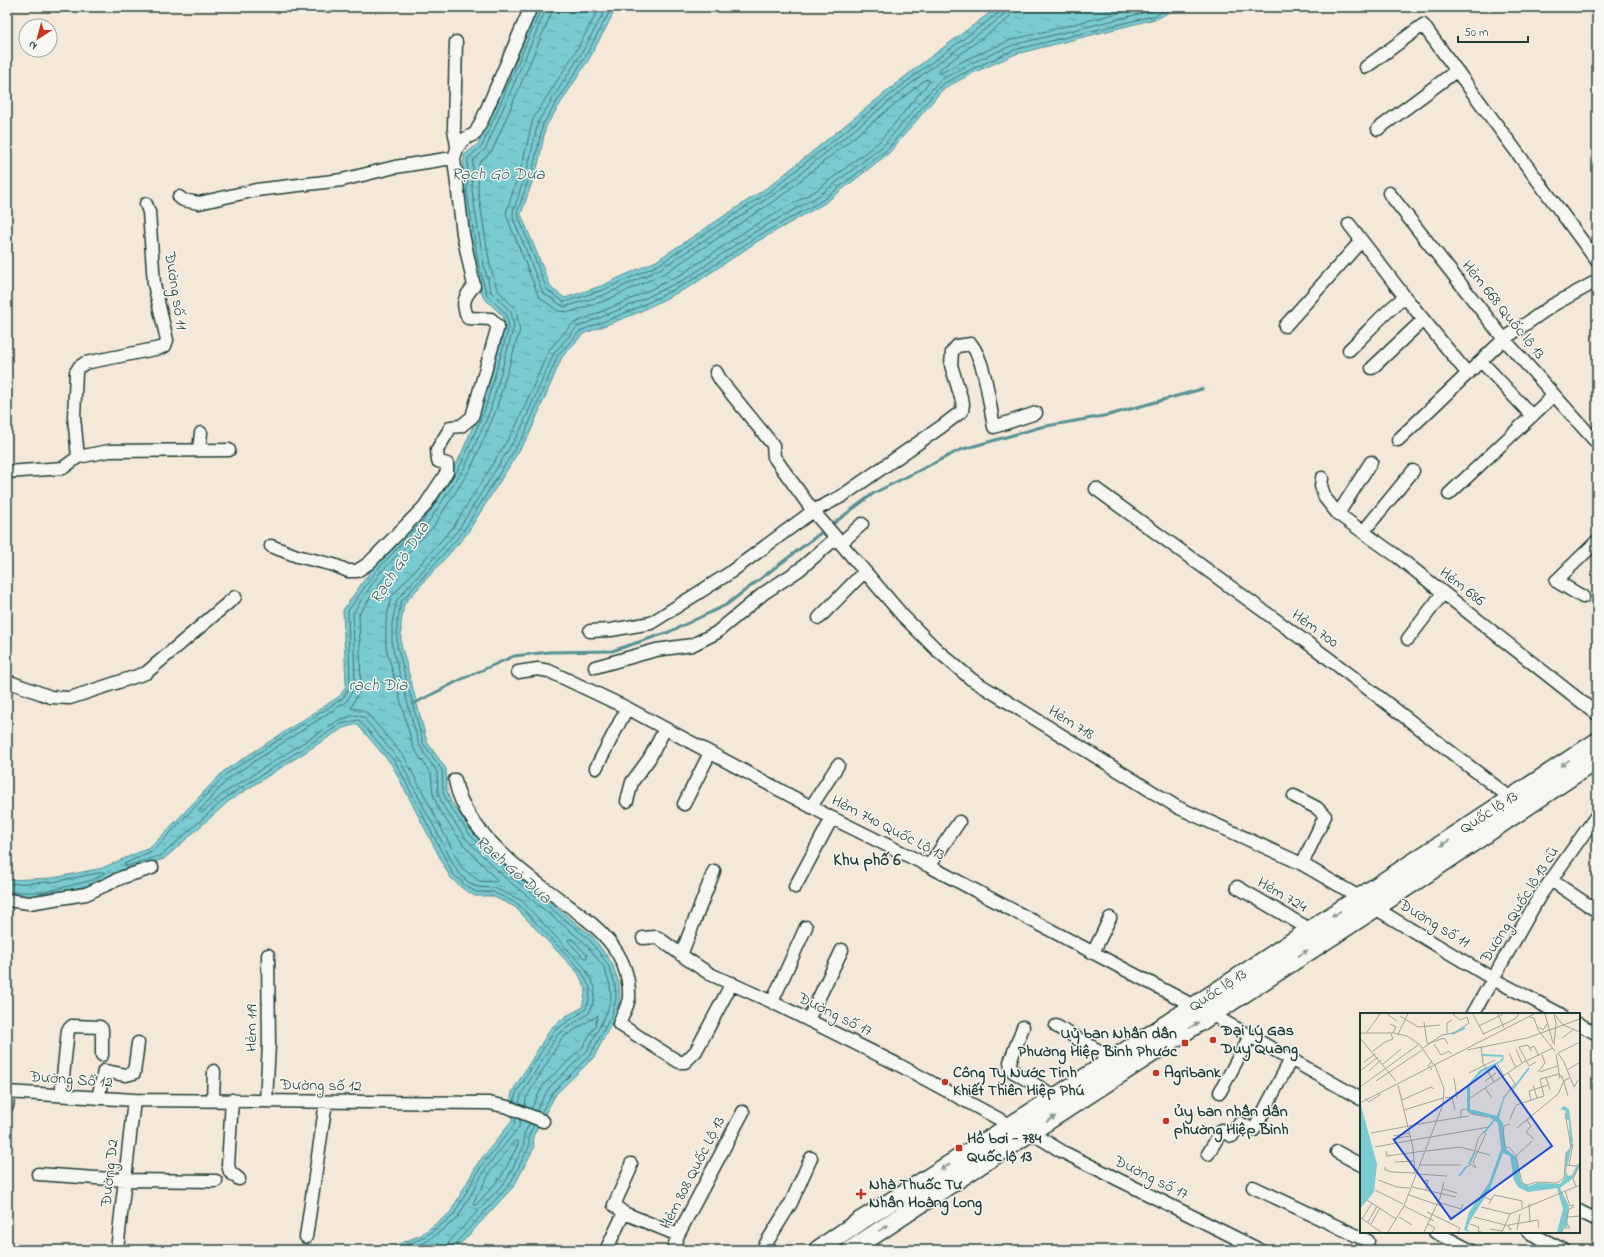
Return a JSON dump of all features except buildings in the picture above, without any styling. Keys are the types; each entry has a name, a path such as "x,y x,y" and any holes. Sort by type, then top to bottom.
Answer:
{"highway":[{"name":"Quốc lộ 13","path":"851,1250 1211,1014 1512,799 1597,742"},
{"name":"Quốc lộ 13","path":"818,1250 862,1220 1012,1126 1311,930 1368,903 1597,759"}],"street":[{"path":"457,146 465,137 475,134 531,7"},
{"path":"1366,67 1423,25 1597,261"},
{"path":"271,546 297,556 334,565 348,571 357,571 369,563 424,507 447,472 447,464 438,461 437,450 451,427 461,426 472,417 498,326 491,319 468,318 464,310 463,302 466,295 474,286 463,234 454,159 457,146 454,129 456,42"},
{"path":"1378,129 1456,70"},
{"path":"179,197 183,200 199,203 256,190 342,180 395,167 454,159"},
{"name":"Hẻm 668 Quốc lộ 13","path":"1389,193 1504,339 1597,442"},
{"name":"Đường số 11","path":"78,457 74,417 76,372 79,367 85,363 160,348 165,346 167,340 154,284 146,204"},
{"path":"1349,224 1423,320 1468,374"},
{"path":"1284,326 1361,241"},
{"path":"1398,440 1504,339 1552,305 1597,281"},
{"path":"1349,350 1372,329 1383,314 1405,297"},
{"path":"1372,368 1423,320"},
{"path":"590,630 611,630 651,623 728,574 812,511 842,496 894,461 962,410 963,404 951,365 952,352 957,346 966,343 971,344 978,353 984,372 994,427 1036,413"},
{"path":"1481,361 1532,416"},
{"name":"Hẻm 718","path":"716,372 721,381 773,445 774,456 812,511 908,621 937,650 971,680 1177,807 1302,864 1368,903"},
{"path":"1449,494 1554,395"},
{"path":"199,450 200,433"},
{"path":"7,472 63,468 78,457 109,451 229,450"},
{"path":"1338,514 1371,462"},
{"path":"1363,532 1412,471"},
{"name":"Hẻm 686","path":"1322,478 1321,486 1324,498 1338,514 1443,593 1597,714"},
{"name":"Hẻm 700","path":"1096,489 1324,655 1512,799"},
{"path":"595,667 656,650 692,645 716,634 764,593 799,570 862,524"},
{"path":"1583,597 1556,581 1597,541"},
{"path":"819,618 864,572"},
{"path":"1408,639 1443,593"},
{"path":"7,681 51,697 70,698 146,673 235,597"},
{"name":"Hẻm 740 Quốc Lộ 13","path":"518,672 538,668 568,679 627,708 810,807 929,866 1194,1006"},
{"path":"596,768 627,708"},
{"path":"627,801 632,782 649,758 665,729"},
{"path":"684,804 710,753"},
{"path":"810,807 838,766"},
{"path":"455,780 460,802 480,830 506,857 595,926 611,943 622,960 626,973 629,999 619,1024 679,1062 685,1062 696,1051 732,983"},
{"path":"1294,796 1317,808 1325,816 1302,864"},
{"name":"Đường Quốc lộ 13 cũ","path":"1474,1013 1539,897 1597,815"},
{"path":"795,887 832,818"},
{"path":"929,866 959,822"},
{"path":"7,900 29,903 86,894 123,877 152,868"},
{"path":"681,956 714,871"},
{"path":"1551,880 1597,911"},
{"name":"Hẻm 724","path":"1237,887 1311,930"},
{"name":"Đường số 11","path":"1368,903 1493,979 1558,1013"},
{"path":"1093,953 1110,918"},
{"path":"772,1002 806,927"},
{"name":"Đường số 17","path":"643,938 656,937 681,956 710,974 772,1002 899,1065 1012,1126"},
{"path":"808,1020 842,950"},
{"name":"Hẻm 119","path":"266,1101 269,1044 268,955"},
{"path":"1211,1014 1360,1098"},
{"path":"1580,1025 1597,1034"},
{"path":"61,1095 68,1030 72,1026 100,1027 102,1029 102,1055"},
{"path":"1056,1026 1113,1059"},
{"path":"1023,1027 1010,1062 1012,1071 1056,1097"},
{"path":"1220,1092 1250,1036"},
{"path":"98,1098 104,1071 126,1075 134,1074 138,1043"},
{"path":"1208,1154 1222,1130 1232,1136 1240,1123 1254,1130 1291,1059"},
{"path":"213,1100 214,1071"},
{"path":"7,1106 8,1092"},
{"name":"Đường Số 12","path":"8,1092 134,1100"},
{"name":"Đường số 12","path":"134,1100 489,1103 508,1108 543,1121"},
{"name":"Đường D2","path":"117,1250 134,1100"},
{"path":"232,1100 228,1165 230,1172 239,1179"},
{"path":"306,1237 326,1102"},
{"name":"Hẻm 808 Quốc Lộ 13","path":"673,1250 678,1234 743,1112"},
{"name":"Đường số 17","path":"1030,1132 1063,1152 1260,1250"},
{"path":"1337,1152 1360,1164"},
{"path":"762,1250 791,1203 812,1158"},
{"path":"631,1164 630,1170 614,1206 624,1213 678,1234"},
{"path":"38,1174 125,1180 216,1181"},
{"path":"1253,1187 1368,1241"},
{"path":"1580,1212 1597,1220"},
{"path":"606,1250 624,1213"},
{"path":"1437,1233 1470,1250"},
{"path":"1530,1233 1564,1250"}],"water":[{"path":"538,7 617,7 589,59 546,126 538,165 521,214 551,288 565,298 601,286 656,261 771,185 917,67 995,9 1005,7 1177,7 1159,18 1016,54 973,73 943,89 889,153 825,203 758,241 691,286 637,313 583,334 562,357 529,435 466,535 404,604 401,624 401,644 427,742 446,769 447,791 451,802 474,834 510,870 592,936 612,963 619,984 620,999 616,1015 594,1057 556,1094 533,1136 534,1148 514,1186 455,1250 376,1250 394,1246 421,1235 450,1213 478,1163 512,1121 510,1103 512,1092 551,1028 566,1016 582,1008 586,989 578,973 515,907 492,896 475,896 463,889 450,877 392,765 357,724 343,728 229,801 164,859 125,871 95,884 45,896 7,895 7,880 53,878 102,868 151,847 224,771 340,696 346,686 343,610 372,569 421,518 458,461 481,408 505,327 503,316 483,297 475,268 463,192 464,155 478,144"}],"waterway":[{"path":"830,526 874,493 960,450 1041,427 1109,415 1202,389"},
{"path":"413,704 462,679 514,656 549,652 612,651 669,632 726,605 826,529"}],"place":[{"name":"Đại Lý Gas Duy Quang","path":"1213,1040"},
{"name":"Uỷ ban Nhân dân Phường Hiệp Bình Phước","path":"1185,1043"},
{"name":"Agribank","path":"1156,1073"},
{"name":"Công Ty Nước Tinh Khiết Thiên Hiệp Phú","path":"945,1082"},
{"name":"Ủy ban nhân dân phường Hiệp Bình","path":"1166,1121"},
{"name":"Hồ bơi - 784 Quốc lộ 13","path":"959,1148"},
{"name":"Nhà Thuốc Tư Nhân Hoàng Long","path":"861,1194"}],"district":[{"name":"Khu phố 6","path":"867,860"}],"water label":[{"name":"Rạch Gò Dưa","path":"498,174"},
{"name":"Rạch Gò Dưa","path":"400,563"},
{"name":"rạch Đìa","path":"378,685"},
{"name":"Rạch Gò Dưa","path":"513,870"}]}
